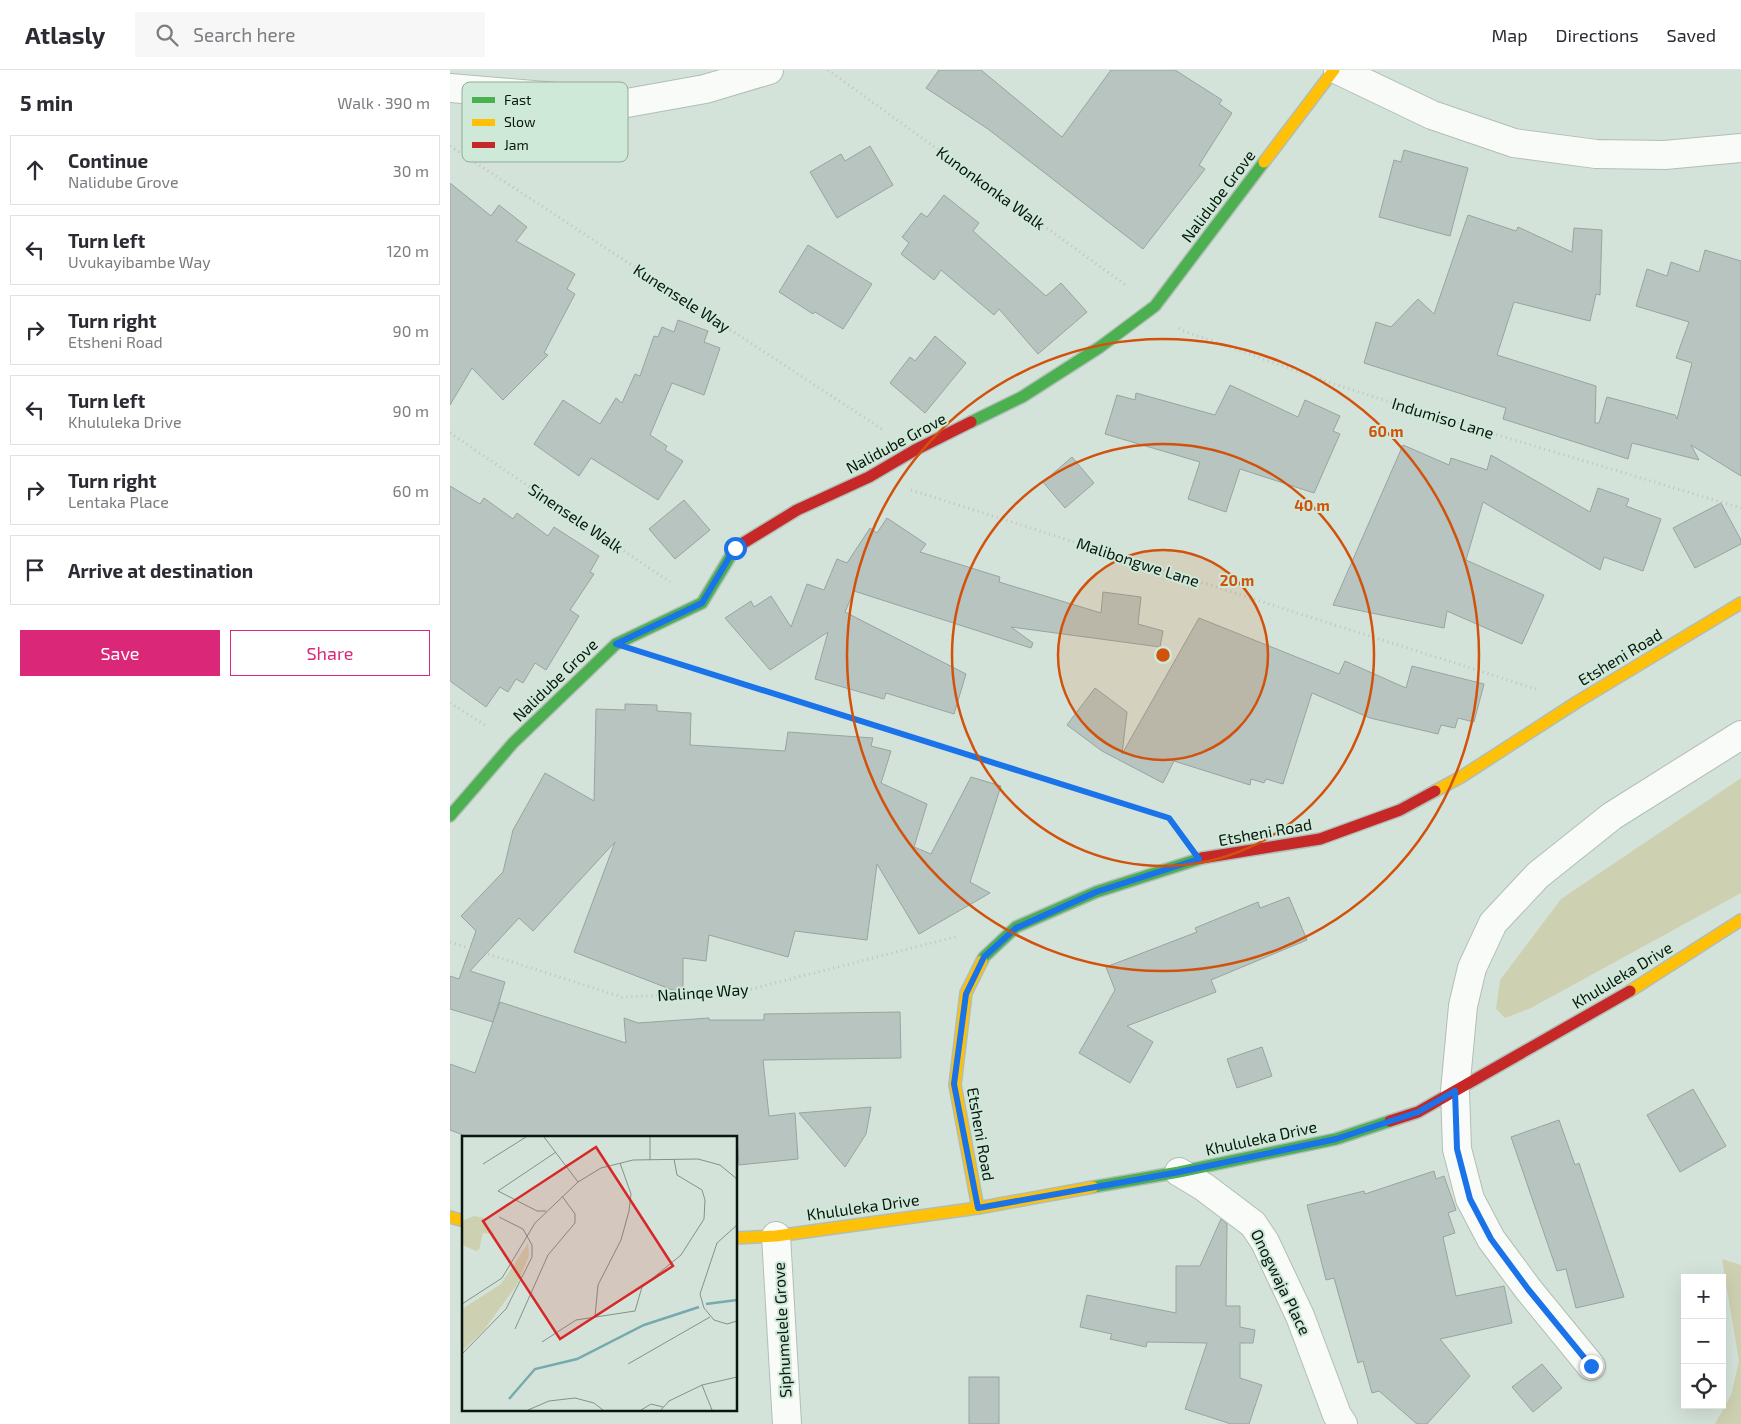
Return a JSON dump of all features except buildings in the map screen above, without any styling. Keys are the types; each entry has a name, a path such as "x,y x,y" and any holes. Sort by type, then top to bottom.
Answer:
{"street":[{"path":"628,103 705,89 769,70"},
{"path":"1336,70 1432,115 1514,143 1596,154 1664,155 1741,148"},
{"name":"Nalidube Grove","path":"450,816 513,743 616,644 702,603 735,548 797,510 870,477 915,450 1022,397 1100,347 1155,306 1336,70"},
{"name":"Etsheni Road","path":"978,1208 954,1084 966,994 984,957 1016,928 1096,892 1199,859 1320,840 1400,810 1461,777 1578,702 1741,603"},
{"path":"1591,1366 1528,1289 1491,1239 1470,1199 1457,1149 1455,1091 1465,997 1472,968 1493,923 1538,876 1612,816 1741,735"},
{"name":"Khululeka Drive","path":"738,1238 776,1236 978,1208 1179,1172 1336,1139 1418,1112 1626,993 1741,920"},
{"name":"Onogwaja Place","path":"1179,1172 1204,1187 1253,1224 1265,1242 1300,1316 1337,1416 1343,1424"},
{"name":"Siphumelele Grove","path":"776,1236 787,1424"}],"path":[{"name":"Kunonkonka Walk","path":"828,70 1155,306"},
{"name":"Kunensele Way","path":"450,146 462,154"},
{"name":"Kunensele Way","path":"474,162 915,450"},
{"name":"Indumiso Lane","path":"1155,306 1181,330 1334,384 1443,419 1741,508"},
{"name":"Sinensele Walk","path":"450,433 702,603"},
{"name":"Malibongwe Lane","path":"870,477 1578,702"},
{"path":"616,644 1169,818 1199,859"},
{"path":"450,702 513,743"},
{"name":"Nalinqe Way","path":"450,942 622,997 740,992 967,935"}],"green space":[{"path":"1741,778 1741,893 1531,1008 1505,1018 1496,1009 1500,980 1561,899"},
{"path":"1722,1259 1741,1265 1741,1424 1715,1424 1723,1409 1726,1409 1739,1361"}],"traffic: fast":[{"path":"971,422 1022,397 1100,347 1155,306 1264,162"},
{"path":"450,816 513,743 616,644 702,603 733,552"},
{"path":"982,961 1016,927 1096,892 1202,858"},
{"path":"1093,1187 1179,1172 1336,1139 1390,1121"}],"traffic: slow":[{"path":"1264,162 1334,70"},
{"path":"1435,791 1461,777 1577,702 1741,603"},
{"path":"1630,991 1741,920"},
{"path":"978,1208 955,1085 966,993 982,961"},
{"path":"738,1238 776,1236 978,1208 1093,1187"},
{"path":"450,1217 462,1220"}],"traffic: jam":[{"path":"733,552 735,548 797,510 869,477 915,450 971,422"},
{"path":"1202,858 1320,839 1400,810 1435,791"},
{"path":"1390,1121 1418,1112 1630,991"}],"route":[{"path":"735,548 702,603 616,644 1169,818 1199,859 1096,892 1016,928 984,957 966,994 954,1084 978,1208 1179,1172 1336,1139 1418,1112 1455,1091 1457,1149 1470,1199 1491,1239 1528,1289 1591,1366"}]}
